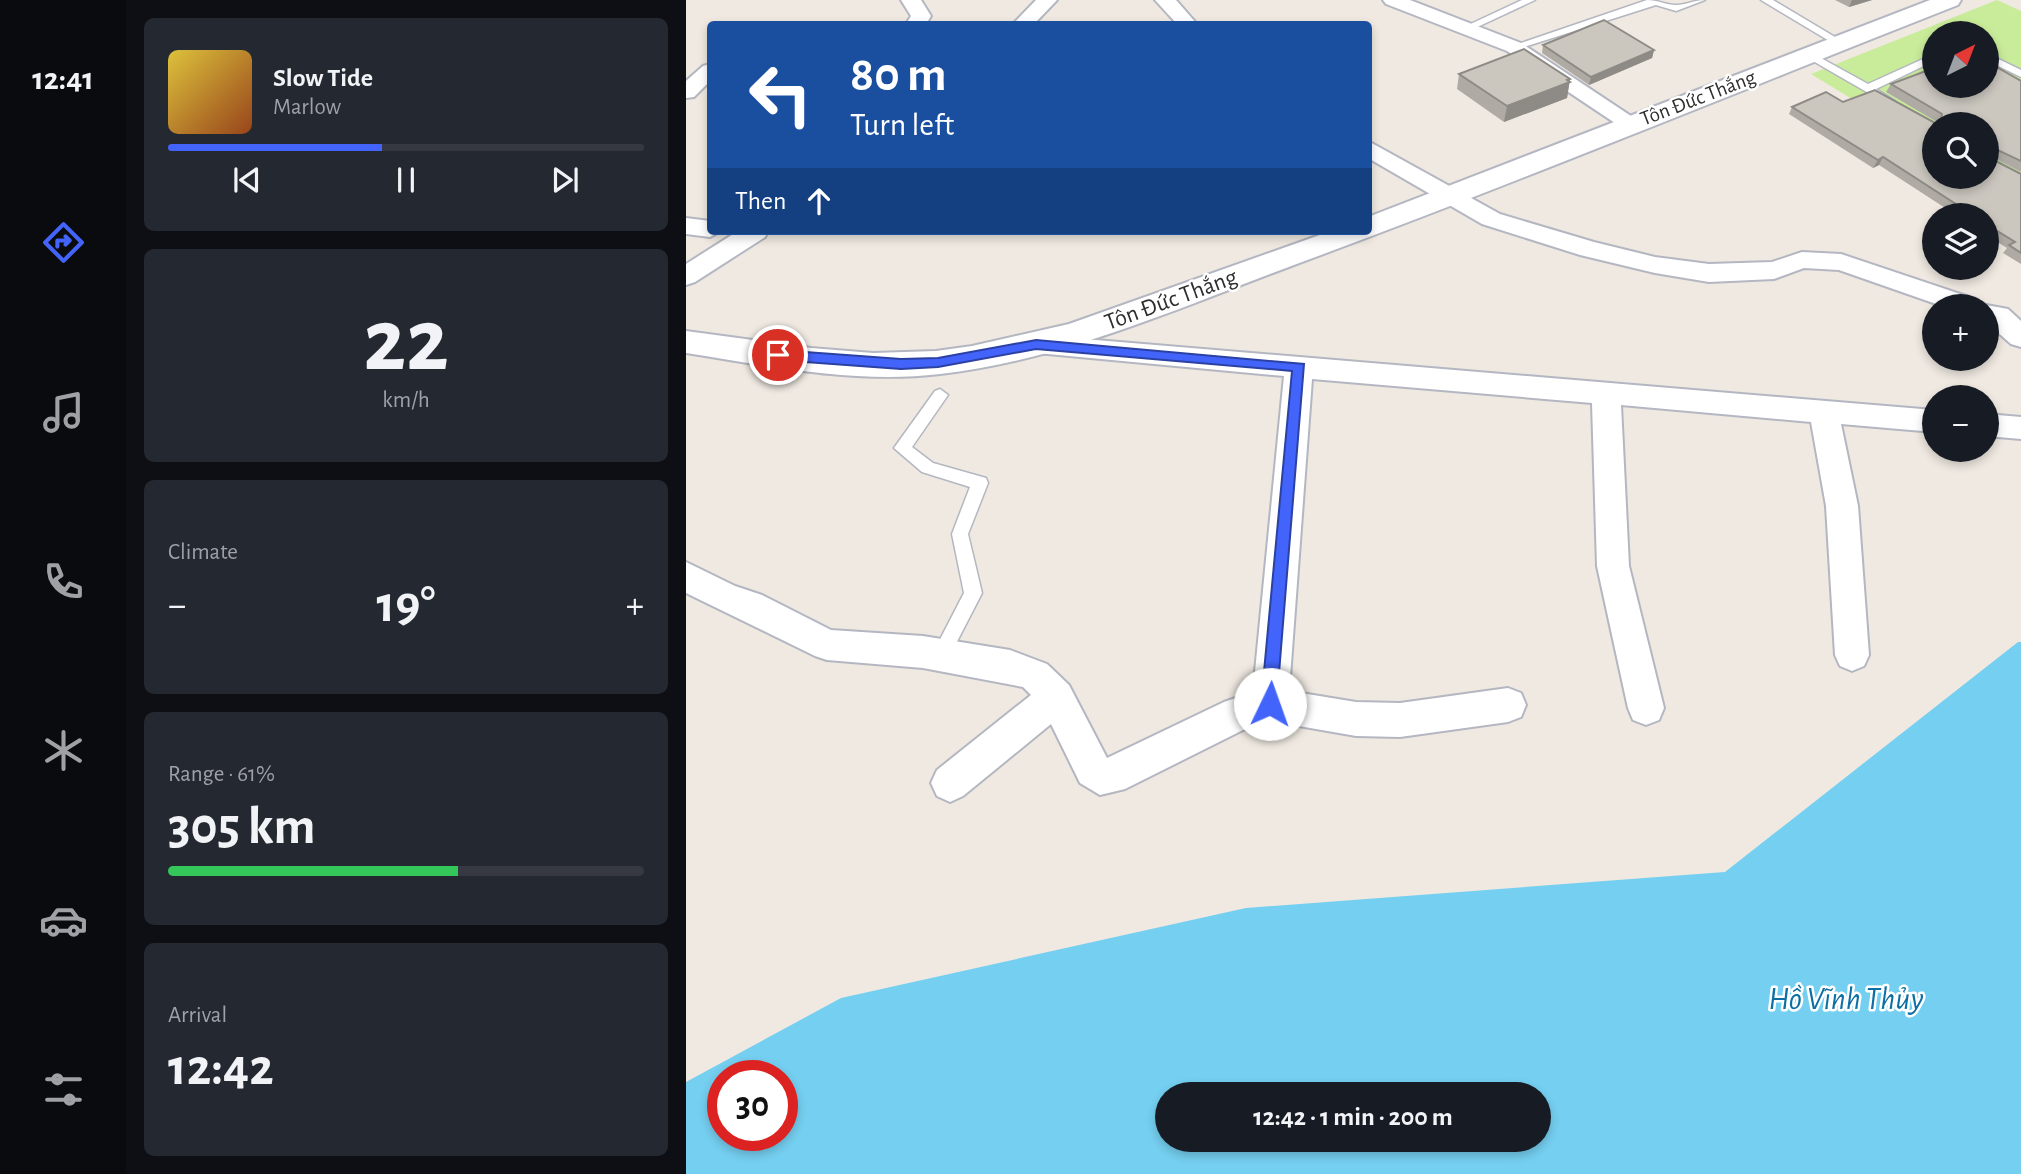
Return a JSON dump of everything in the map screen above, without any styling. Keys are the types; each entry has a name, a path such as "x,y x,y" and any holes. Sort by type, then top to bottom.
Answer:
{"street":[{"path":"911,0 921,16 918,21"},
{"path":"1026,21 1047,0"},
{"path":"1165,0 1184,21"},
{"path":"1393,0 1514,47 1632,124"},
{"name":"Tôn Đức Thắng","path":"1372,226 1950,0"},
{"path":"686,92 707,73"},
{"path":"686,102 707,104"},
{"path":"1372,150 1476,212 1509,226 1655,265 1709,273 1756,272 1774,271 1802,260 1830,261 1869,270 1936,294"},
{"path":"686,226 707,229"},
{"path":"686,276 749,235"},
{"name":"Tôn Đức Thắng","path":"686,342 825,361 938,363 1036,345 1348,235"},
{"path":"1999,316 2021,337"},
{"path":"1036,345 1922,420"},
{"path":"1270,704 1299,367"},
{"path":"1606,393 1613,566 1646,708"},
{"path":"1824,411 1842,506 1852,654"},
{"path":"1999,426 2021,428"},
{"path":"686,576 828,645 941,655 1010,666 1035,674 1056,696 1093,770 1100,777 1112,776 1237,714 1270,704 1356,719 1390,720 1507,705"},
{"path":"950,783 1056,696"}],"lane":[{"path":"1467,28 1530,0"},
{"path":"1514,47 1653,1 1676,8 1700,0"},
{"path":"1766,0 1840,43"},
{"path":"1810,55 1901,108"},
{"path":"1867,89 1922,63"},
{"path":"1999,63 2021,74"},
{"path":"940,395 902,448 928,468 980,483 960,534 973,593 941,655"}],"green space":[{"path":"1997,0 2021,11 2021,202 1999,186 1999,112 1922,112 1922,142 1811,74 1922,30 1922,98 1999,98 1999,21 1944,21"}],"water":[{"name":"Hồ Vĩnh Thủy","path":"2021,642 2021,1174 686,1174 686,1082 707,1071 707,1151 798,1151 798,1060 727,1060 841,998 1246,908 1725,872"}],"building":[{"path":"1604,20 1654,50 1591,77 1543,45"},
{"path":"1524,49 1570,79 1567,80 1570,82 1507,106 1459,74"},
{"path":"1999,68 2021,81 2021,161 1999,151 1999,112 1939,112 1891,84 1922,72 1922,98 1999,98"},
{"path":"1875,90 1922,116 1922,182 1883,157 1878,160 1792,107 1826,92 1843,102"},
{"path":"1999,163 2021,174 2021,253 2009,245 2015,242 1999,232 1999,203 1954,203 1933,189 1999,189"}],"route":[{"path":"778,355 840,362 938,363 1036,345 1299,367 1285,553 1276,606 1270,704"}]}
